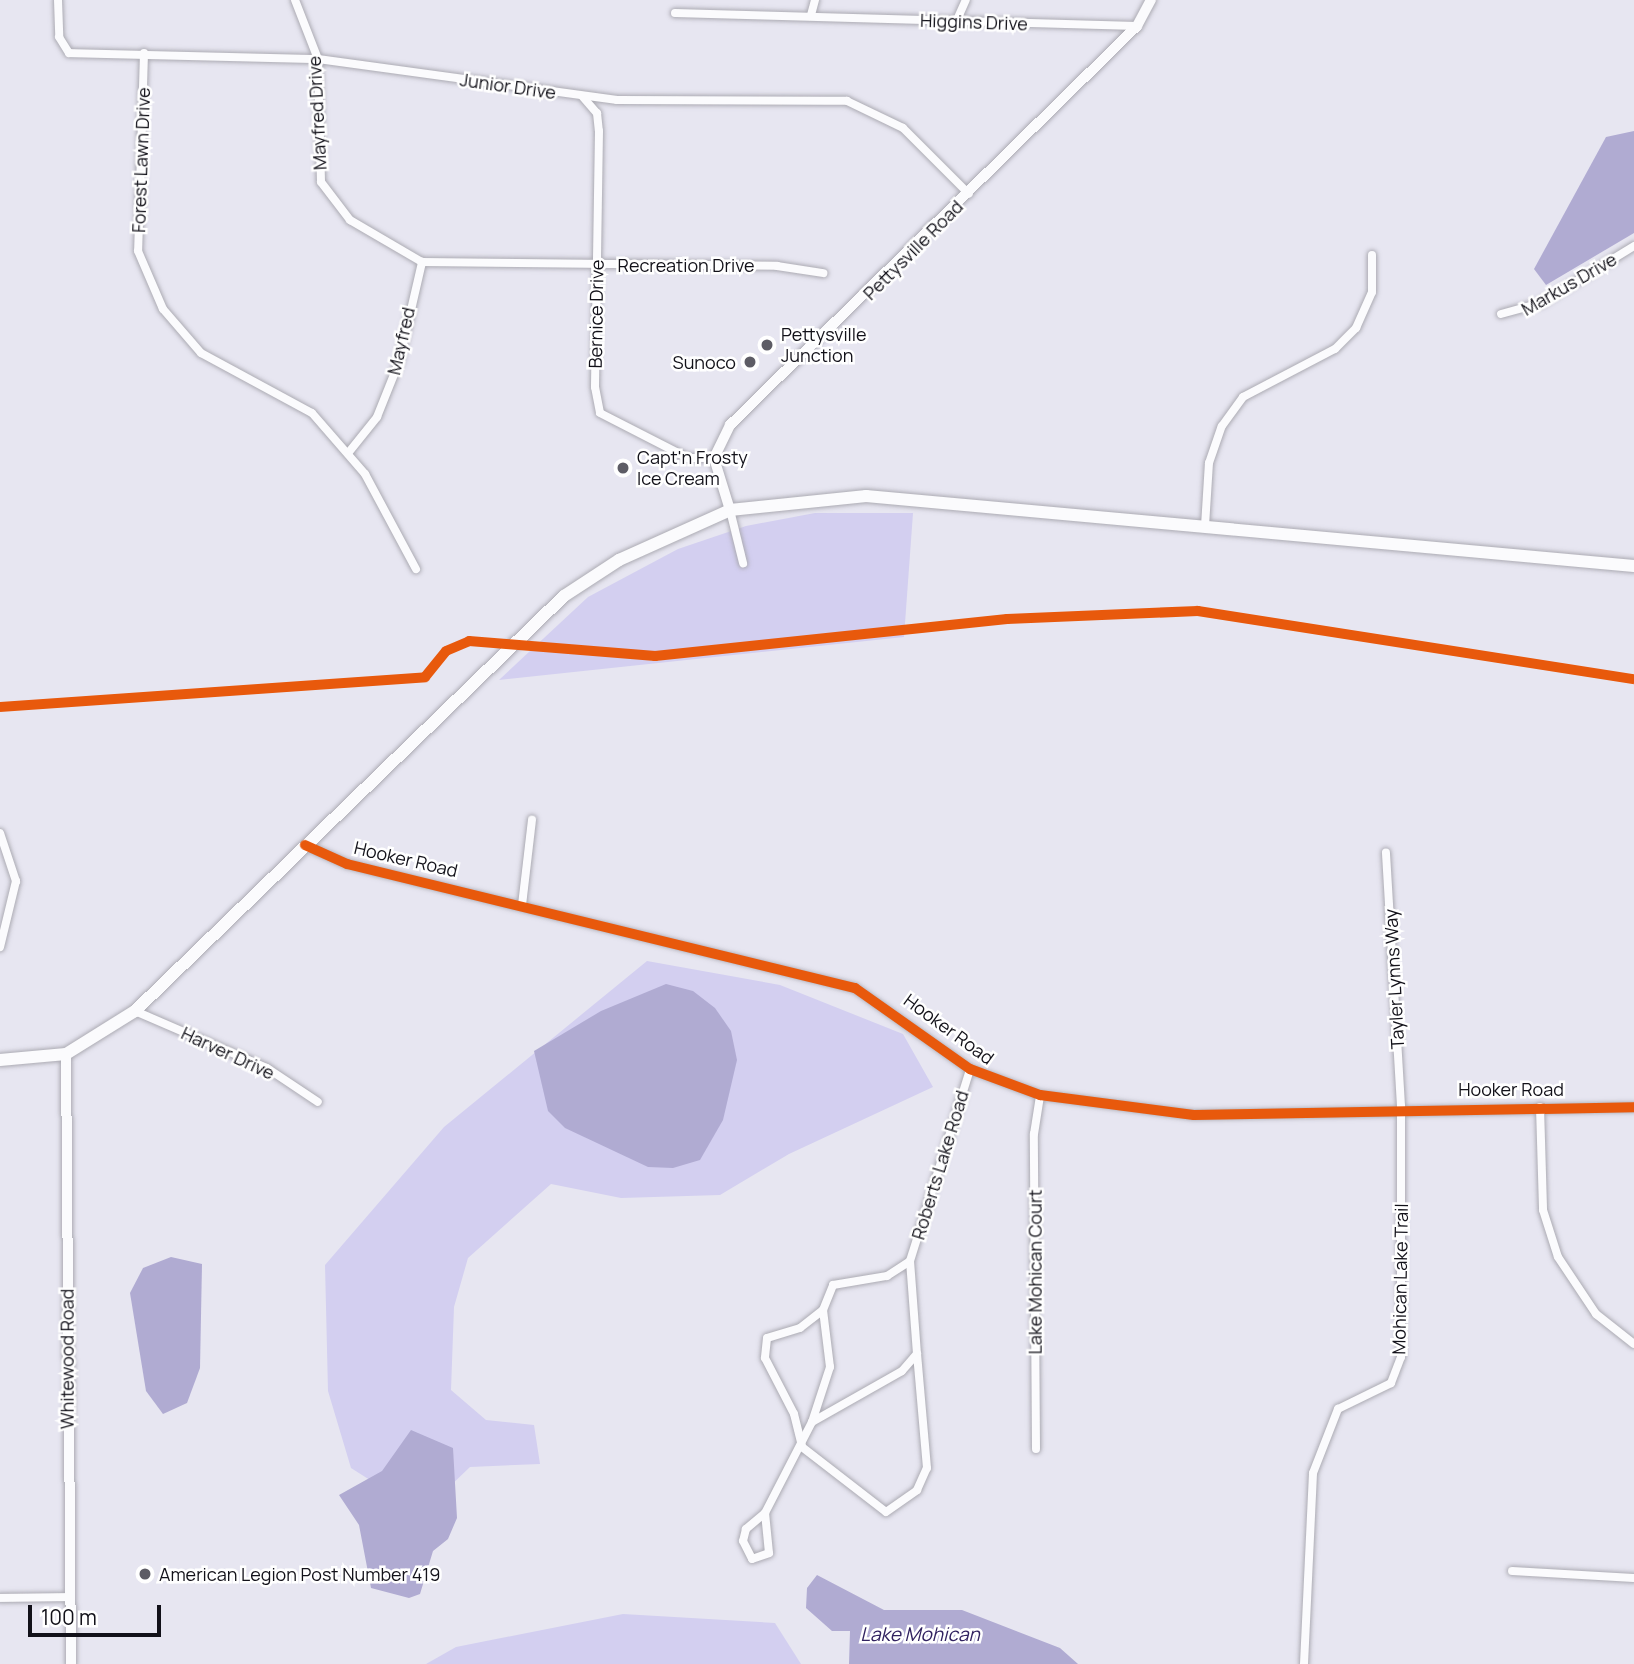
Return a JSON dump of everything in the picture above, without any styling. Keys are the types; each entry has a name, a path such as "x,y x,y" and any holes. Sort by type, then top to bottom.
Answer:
{"main road":[{"name":"Pettysville Road","path":"714,458 730,425 969,194 1136,26 1150,0"},
{"path":"714,458 730,510"},
{"path":"0,1060 66,1054 135,1011 572,589 630,554 730,510 866,496 1634,566"}],"street":[{"name":"Junior Drive","path":"58,0 59,37 69,53 318,59 582,96 800,99 869,106 903,128 969,194"},
{"name":"Mayfred Drive","path":"295,0 318,59 321,182 350,220 422,262"},
{"path":"811,15 815,0"},
{"path":"956,22 965,0"},
{"name":"Higgins Drive","path":"675,13 1136,26"},
{"name":"Forest Lawn Drive","path":"144,53 138,251 163,309 201,353 312,413 349,452 416,569"},
{"name":"Bernice Drive","path":"582,96 597,113 599,131 596,265 600,413 688,458 714,458"},
{"name":"Markus Drive","path":"1501,314 1541,303 1634,246"},
{"path":"1205,526 1209,463 1222,426 1243,397 1335,349 1356,328 1371,292 1373,255"},
{"name":"Mayfred","path":"349,452 377,417 399,362 422,262"},
{"name":"Recreation Drive","path":"422,262 777,266 823,273"},
{"path":"730,510 743,563"},
{"path":"522,905 532,820"},
{"path":"0,833 16,881 0,947"},
{"name":"Hooker Road","path":"305,845 347,864 855,988 970,1069 1040,1095 1194,1115 1401,1106 1634,1107"},
{"name":"Tayler Lynns Way","path":"1386,852 1401,1106"},
{"name":"Harver Drive","path":"135,1011 267,1068 318,1102"},
{"name":"Whitewood Road","path":"66,1054 71,1664"},
{"name":"Roberts Lake Road","path":"910,1261 887,1276 833,1286 823,1310 765,1343 802,1447 883,1511 898,1508 916,1490 927,1463 910,1261 970,1069"},
{"name":"Lake Mohican Court","path":"1036,1448 1034,1134 1040,1095"},
{"name":"Mohican Lake Trail","path":"1304,1664 1313,1473 1338,1409 1391,1383 1401,1357 1401,1106"},
{"path":"1540,1107 1543,1210 1558,1257 1596,1314 1634,1343"},
{"path":"765,1513 769,1553 752,1559 743,1541 746,1529 765,1513 802,1447 830,1367 823,1310"},
{"path":"812,1422 902,1371 917,1354"},
{"path":"1513,1571 1634,1578"},
{"path":"0,1598 70,1597"}],"shaded area":[{"path":"815,513 913,513 904,637 499,680 588,597 678,549 746,526"},
{"path":"647,961 780,985 903,1034 933,1087 789,1154 720,1195 621,1198 551,1184 468,1258 454,1307 451,1390 486,1420 534,1425 540,1464 470,1467 422,1513 351,1468 328,1391 325,1265 444,1127"},
{"path":"623,1614 775,1623 801,1664 426,1664 456,1647"}],"water":[{"path":"1634,131 1634,233 1546,285 1534,269 1606,137"},
{"path":"666,984 693,991 715,1008 731,1031 737,1060 723,1120 700,1160 673,1168 648,1167 565,1128 548,1111 534,1051 601,1011"},
{"path":"171,1257 202,1264 200,1368 187,1403 163,1414 146,1391 130,1293 143,1268"},
{"path":"411,1430 453,1448 457,1518 448,1539 433,1551 420,1594 409,1598 371,1588 359,1525 339,1495 382,1471"},
{"name":"Lake Mohican","path":"817,1575 884,1610 962,1610 1060,1648 1078,1664 849,1664 850,1631 832,1631 806,1608 807,1588"}],"cycle path":[{"path":"0,707 425,677 446,651 469,641 655,656 1007,619 1198,611 1634,679"},
{"path":"305,845 347,864 855,988 970,1069 1040,1095 1194,1115 1634,1107"}],"place":[{"name":"Pettysville Junction","path":"767,345"},
{"name":"Sunoco","path":"750,362"},
{"name":"Capt'n Frosty Ice Cream","path":"623,468"},
{"name":"American Legion Post Number 419","path":"145,1574"}]}
